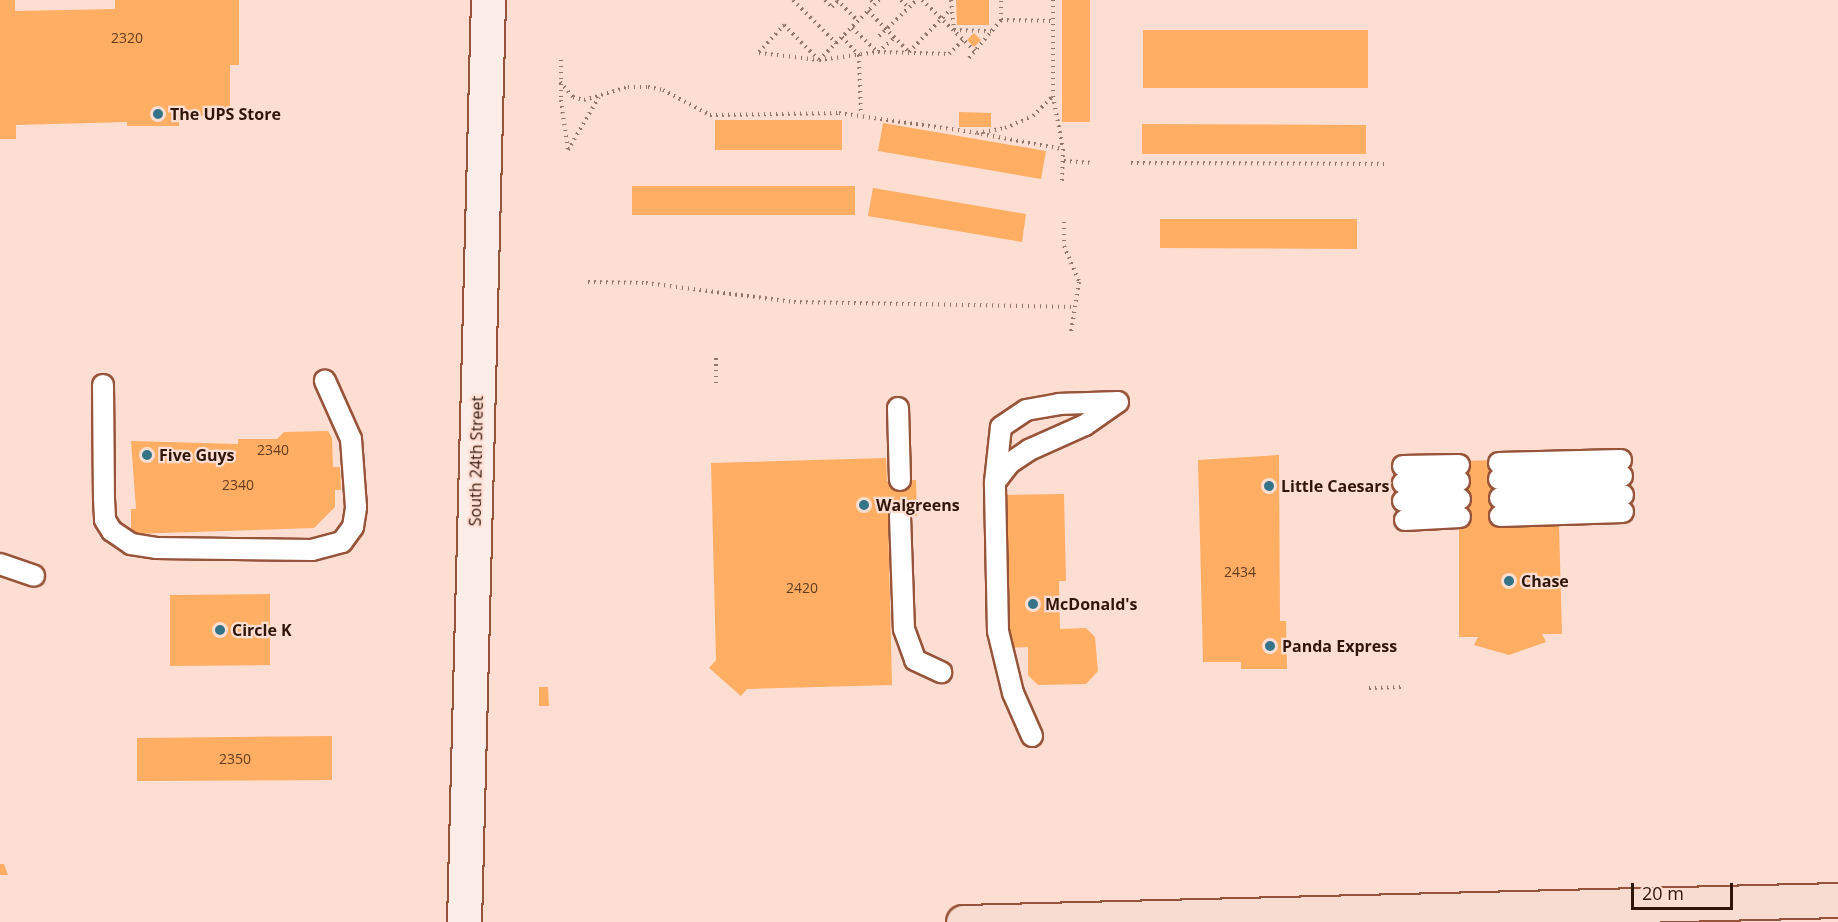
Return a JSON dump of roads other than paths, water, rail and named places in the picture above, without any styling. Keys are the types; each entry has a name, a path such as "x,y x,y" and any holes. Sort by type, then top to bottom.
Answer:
{"main road":[{"name":"South 24th Street","path":"464,922 488,0"},
{"path":"963,922 1488,915 1838,900"}],"lane":[{"path":"103,385 105,520 112,531 131,544 156,548 312,550 342,542 353,527 356,507 351,439 325,381"},
{"path":"995,482 1010,463 1029,450 1085,425 1118,402 1059,404 1026,410 1009,419 1001,427 996,448 995,482 998,630 1013,693 1032,736"},
{"path":"898,408 900,480"},
{"path":"1500,489 1622,486 1500,489"},
{"path":"1404,493 1459,491 1404,493"},
{"path":"900,516 904,629 915,660 941,672"},
{"path":"0,564 34,576"}],"place":[{"name":"The UPS Store","path":"158,114"},
{"name":"Five Guys","path":"147,455"},
{"name":"Little Caesars","path":"1269,486"},
{"name":"Walgreens","path":"864,505"},
{"name":"Chase","path":"1509,581"},
{"name":"McDonald's","path":"1033,604"},
{"name":"Circle K","path":"220,630"},
{"name":"Panda Express","path":"1270,646"}]}
